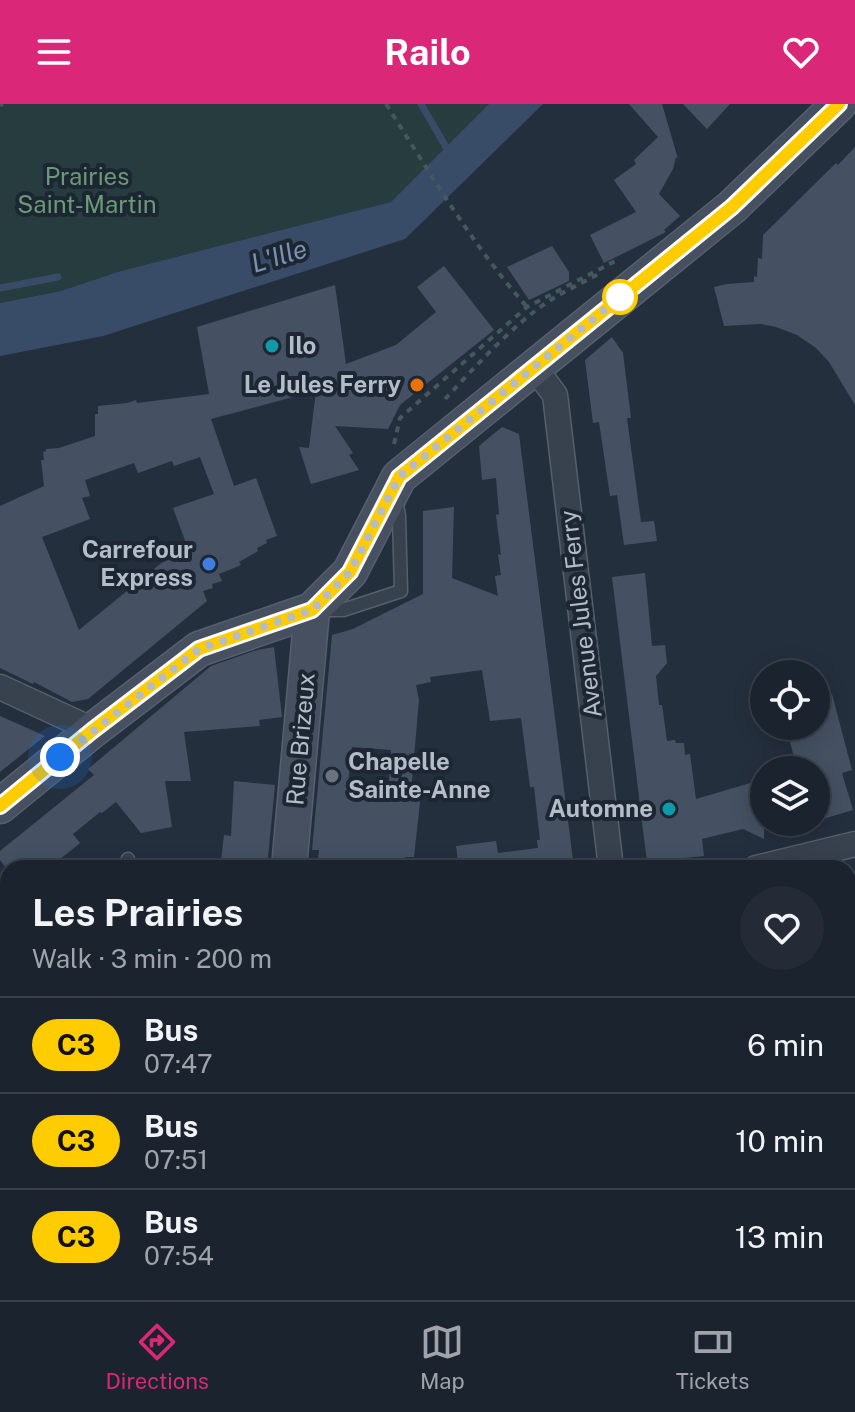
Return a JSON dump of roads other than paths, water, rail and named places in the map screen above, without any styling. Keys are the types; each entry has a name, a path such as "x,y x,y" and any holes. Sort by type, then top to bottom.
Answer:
{"main road":[{"path":"0,806 199,649 312,610 350,572 396,483 561,344 732,207 839,104"},
{"name":"Rue Brizeux","path":"290,860 312,610"}],"street":[{"name":"Avenue Jules Ferry","path":"534,367 555,395 610,860"},
{"path":"0,687 93,730"},
{"path":"789,860 855,844"}],"lane":[{"path":"312,610 343,610 401,591 396,483"}],"water":[{"name":"L'Ille","path":"489,104 543,104 405,239 103,336 0,356 0,303 61,291 121,271 391,202"}],"waterway":[{"path":"421,104 450,154"},
{"path":"0,288 58,277"}],"place":[{"name":"Ilo","path":"272,346"},
{"name":"Le Jules Ferry","path":"417,385"},
{"name":"Carrefour Express","path":"209,564"},
{"name":"Chapelle Sainte-Anne","path":"332,776"},
{"name":"Automne","path":"669,809"}],"park label":[{"name":"Prairies Saint-Martin","path":"87,191"}]}
